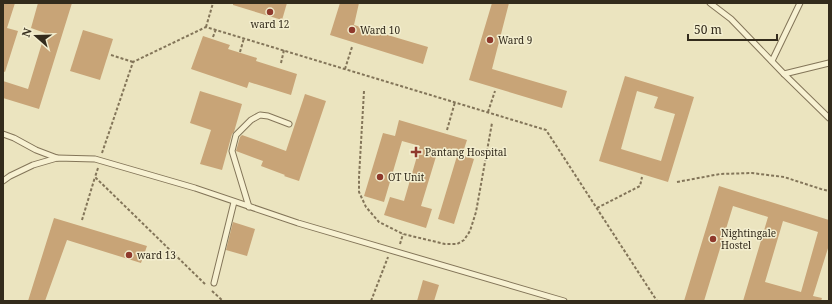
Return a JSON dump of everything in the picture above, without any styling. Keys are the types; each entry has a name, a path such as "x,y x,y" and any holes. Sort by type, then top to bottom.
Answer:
{"lane":[{"path":"710,3 731,19 829,118"},
{"path":"772,61 800,3"},
{"path":"784,74 829,63"},
{"path":"249,207 232,151 236,135 250,120 260,115 268,116 289,124"},
{"path":"3,134 36,150 57,158"},
{"path":"3,181 33,165 57,158 95,159 195,188 298,223 564,301"},
{"path":"214,283 234,202"}],"path":[{"path":"206,27 213,3"},
{"path":"111,55 133,62 206,27 546,130 657,301"},
{"path":"213,36 216,29"},
{"path":"240,52 244,38"},
{"path":"345,69 352,47"},
{"path":"281,62 284,50"},
{"path":"82,220 133,62"},
{"path":"364,91 359,192 366,207 379,222 403,234 445,244 457,244 464,240 470,230 476,212 492,123"},
{"path":"488,112 495,91"},
{"path":"447,130 455,102"},
{"path":"677,182 720,174 752,173 784,177 829,191"},
{"path":"95,177 206,285"},
{"path":"597,208 640,186 642,177"},
{"path":"397,252 403,234"},
{"path":"371,301 391,250"},
{"path":"212,290 222,301"}],"building":[{"path":"3,3 15,3 7,28 18,31 5,72 3,71"},
{"path":"38,3 72,3 39,109 3,98 3,81 28,89 45,33 31,28"},
{"name":"ward 12","path":"233,3 287,3 282,20 233,5"},
{"name":"Ward 10","path":"340,3 359,3 354,25 428,47 423,64 330,35"},
{"name":"Ward 9","path":"492,3 509,3 492,69 567,91 562,108 469,80"},
{"path":"83,30 113,39 100,80 70,71"},
{"path":"203,36 230,45 228,49 257,58 256,61 297,74 291,95 249,82 247,88 191,69"},
{"path":"625,76 694,97 668,182 599,161","holes":["637,91 658,97 654,108 675,114 661,161 621,149"]},
{"path":"200,91 242,104 222,170 200,164 211,130 190,123"},
{"path":"305,94 326,101 299,181 261,166 263,161 236,151 242,135 286,151"},
{"name":"OT Unit","path":"399,120 467,140 462,155 474,159 454,224 438,219 457,156 438,150 421,206 432,209 426,228 384,215 390,197 404,201 420,146 402,141 384,202 364,196 383,133 395,136"},
{"name":"Nightingale Hostel","path":"719,186 829,220 829,245 813,296 822,298 821,301 743,301 768,217 733,206 704,301 684,301","holes":["783,221 818,232 801,292 765,282"]},
{"name":"ward 13","path":"54,218 147,246 141,263 67,240 45,301 28,301"},
{"path":"233,222 255,229 247,256 226,250"},
{"path":"423,280 439,285 434,301 417,301"}],"place":[{"name":"ward 12","path":"270,12"},
{"name":"Ward 10","path":"352,30"},
{"name":"Ward 9","path":"490,40"},
{"name":"Pantang Hospital","path":"416,152"},
{"name":"OT Unit","path":"380,177"},
{"name":"Nightingale Hostel","path":"713,239"},
{"name":"ward 13","path":"129,255"}]}
